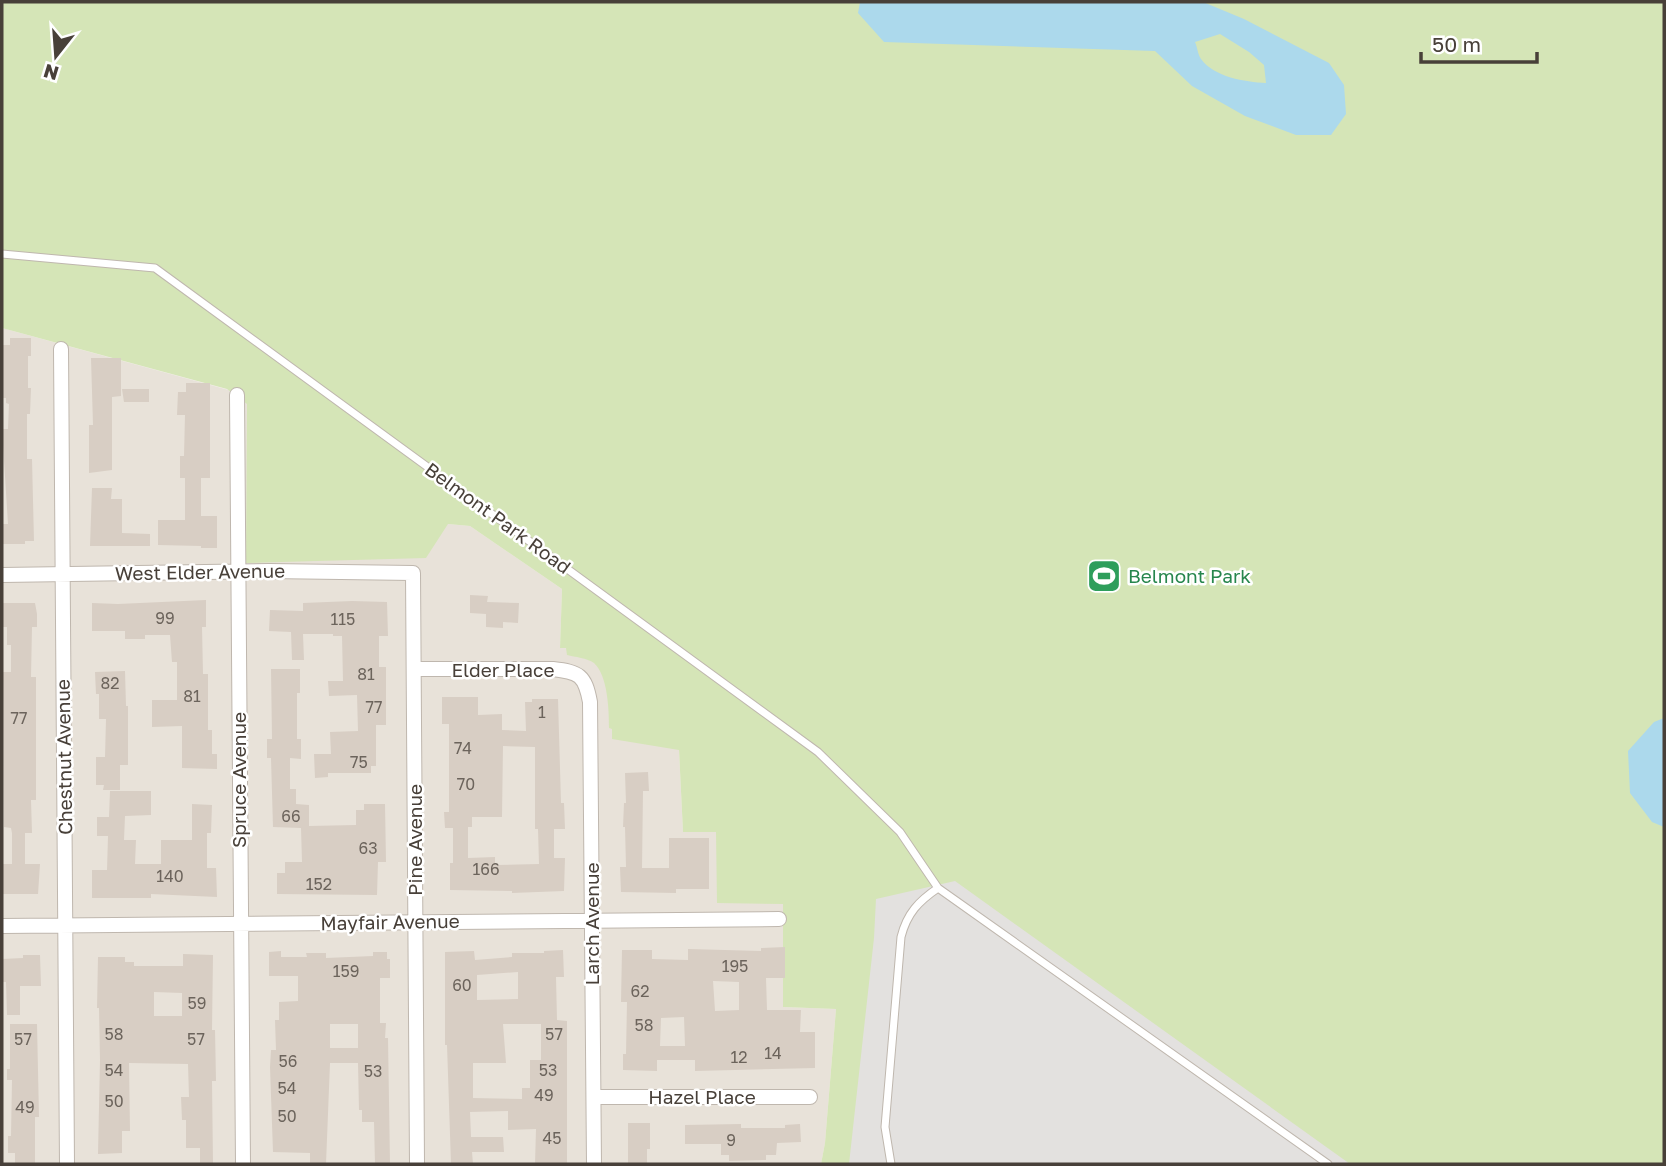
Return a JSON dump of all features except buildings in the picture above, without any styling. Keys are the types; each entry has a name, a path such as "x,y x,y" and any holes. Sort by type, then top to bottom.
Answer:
{"street":[{"name":"Chestnut Avenue","path":"61,349 67,1164"},
{"name":"Spruce Avenue","path":"237,395 243,1164"},
{"name":"West Elder Avenue","path":"2,575 398,573"},
{"name":"Pine Avenue","path":"398,573 413,573 417,1164"},
{"name":"Elder Place","path":"415,670 553,669 574,671 587,684"},
{"name":"Larch Avenue","path":"587,684 590,702 594,1164"},
{"name":"Mayfair Avenue","path":"2,926 241,926 779,919"},
{"name":"Hazel Place","path":"594,1097 810,1097"}],"lane":[{"name":"Belmont Park Road","path":"2,254 155,268 818,752 900,832 939,888 1328,1164"},
{"path":"891,1164 885,1127 901,937 912,909 921,899 939,888"}],"shaded area":[{"path":"2,328 247,395 448,524 470,526 562,589 560,648 607,649 678,730 683,832 716,831 783,903 783,1007 836,1009 821,1164 2,1164"},
{"path":"955,881 1350,1164 849,1164 876,899"}],"green space":[{"name":"Belmont Park","path":"2,2 1664,2 1664,1164 821,1164 836,1009 783,1007 783,904 717,903 716,832 683,832 679,750 612,739 607,694 599,669 591,661 567,655 566,648 560,648 562,589 470,526 448,524 426,558 246,563 247,404 227,389 2,328"}],"water":[{"path":"860,2 1203,2 1244,19 1329,63 1344,85 1346,114 1331,135 1296,135 1245,116 1192,86 1155,51 884,42 858,13","holes":["1220,34 1264,65 1266,83 1240,80 1214,70 1201,59 1195,42"]},
{"path":"1664,718 1664,827 1652,822 1630,793 1628,751 1654,722"}],"place":[{"name":"Belmont Park","path":"1104,576"}]}
